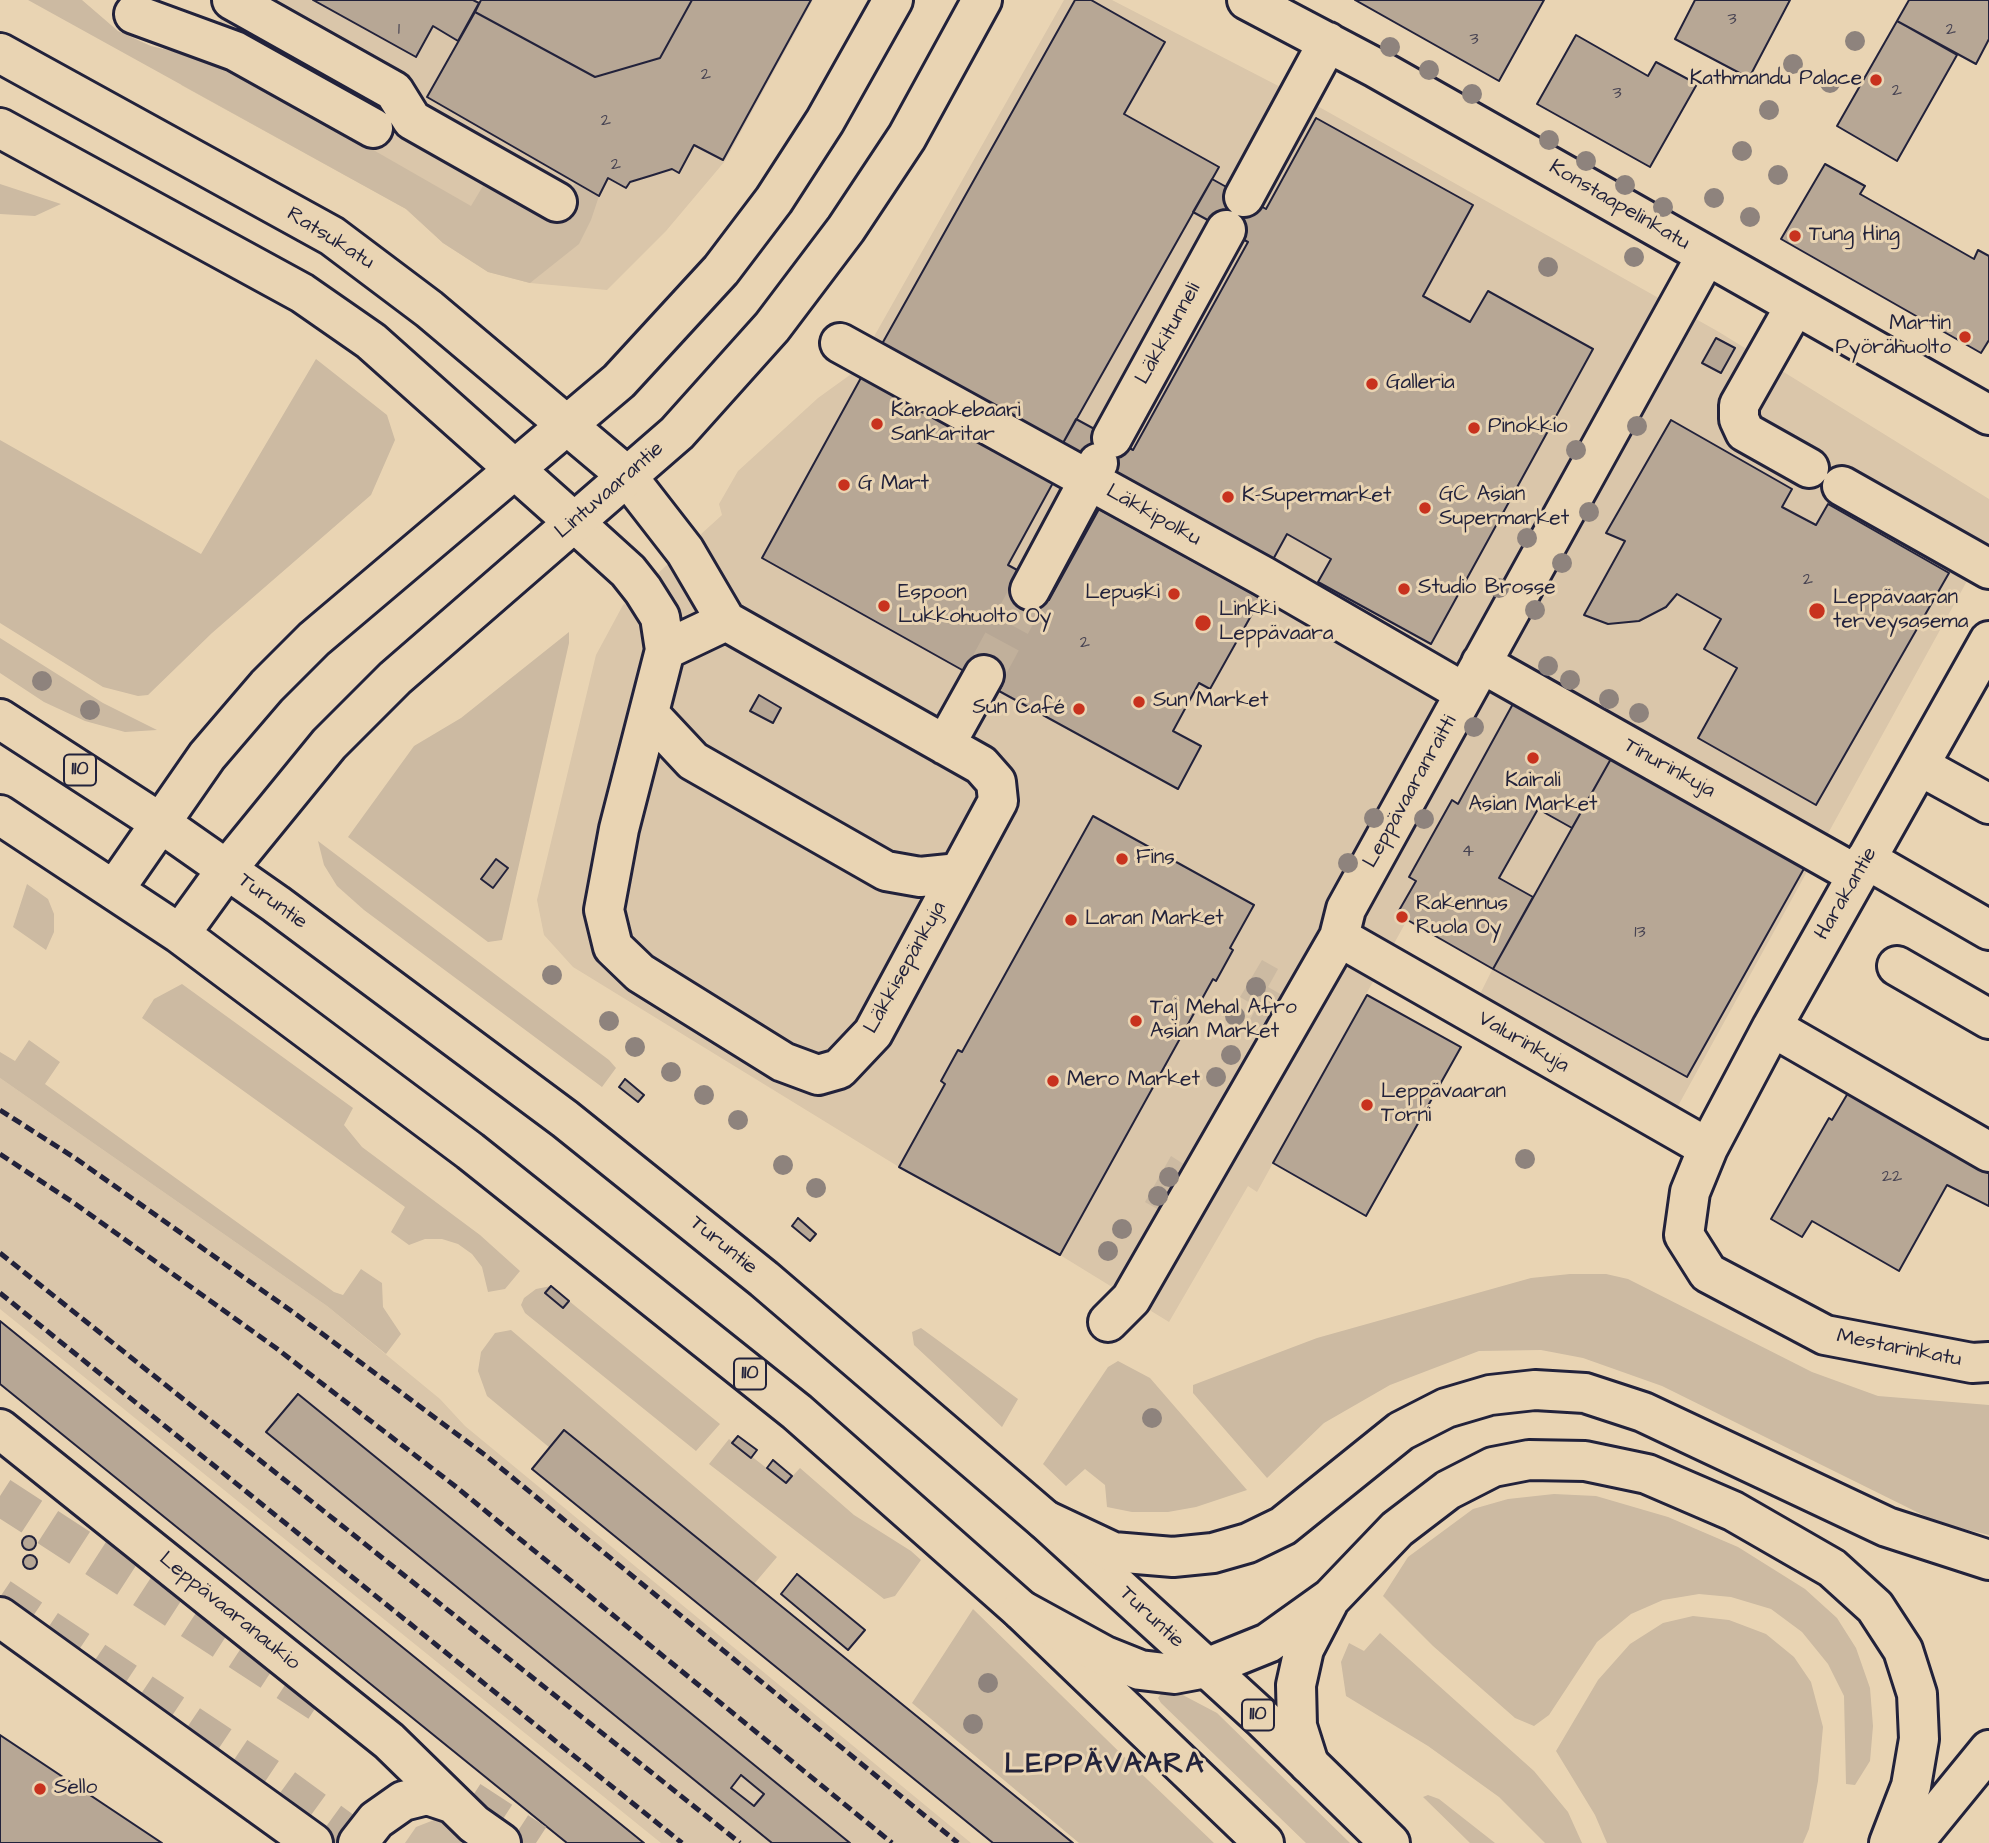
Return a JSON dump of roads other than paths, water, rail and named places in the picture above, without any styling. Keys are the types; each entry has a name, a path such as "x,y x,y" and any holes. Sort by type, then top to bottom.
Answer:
{"main road":[{"path":"232,0 394,90 412,120 557,202"},
{"path":"114,890 159,822 219,741 314,639 517,471 638,363 721,270 774,200 825,121 892,0"},
{"name":"Lintuvaarantie","path":"180,934 227,869 329,744 394,678 677,433 772,327 846,229 907,137 982,0"},
{"name":"Konstaapelinkatu","path":"1247,0 1328,42 1989,415"},
{"path":"132,5 234,51 373,128"},
{"path":"1244,197 1328,42"},
{"name":"Ratsukatu","path":"0,53 332,236 384,272 626,475"},
{"path":"0,128 302,293 371,341 575,523"},
{"name":"Läkkitunneli","path":"1030,590 1226,230"},
{"name":"Leppävaaranraitti","path":"1108,1322 1131,1299 1339,937 1346,909 1706,256"},
{"path":"1795,306 1739,405 1739,419 1745,432 1809,468"},
{"name":"Läkkipolku","path":"840,343 1100,461 1473,678"},
{"path":"626,475 685,551 726,621 665,650"},
{"path":"1842,486 1989,569"},
{"name":"Läkkisepänkuja","path":"575,523 628,571 643,590 660,617 665,650 619,829 604,909 613,947 640,973 783,1062 818,1075 839,1069 873,1033 998,802 996,782 981,765 726,621"},
{"name":"Harakantie","path":"1708,1148 1772,1027 1989,641"},
{"path":"945,745 984,675"},
{"name":"Tinurinkuja","path":"1473,678 1989,930"},
{"path":"649,714 693,761 886,871 920,877 959,873"},
{"name":"Turuntie","path":"0,719 227,869 565,1119 764,1279 1045,1520 1309,1764 1390,1843"},
{"path":"1920,766 1989,804"},
{"name":"110","path":"0,815 180,934 470,1151 797,1412 1021,1610 1264,1843"},
{"name":"Valurinkuja","path":"1339,937 1708,1148"},
{"path":"1898,966 1989,1019"},
{"path":"1772,1027 1989,1152"},
{"name":"Mestarinkatu","path":"1708,1148 1690,1192 1684,1235 1708,1273 1825,1335 1972,1363 1989,1362"},
{"path":"1045,1520 1112,1552 1149,1556 1213,1553 1248,1543 1283,1526 1401,1431 1446,1408 1490,1395 1535,1390 1585,1393 1643,1412 1887,1527 1989,1560"},
{"name":"Leppävaaranaukio","path":"0,1429 379,1733 490,1839"},
{"path":"1021,1610 1105,1656 1140,1670 1174,1674 1206,1668 1268,1643 1331,1598 1397,1529 1448,1490 1493,1467 1529,1460 1585,1461 1647,1474 1733,1511 1832,1568 1875,1607 1903,1650 1917,1694 1919,1739 1911,1786 1889,1843"},
{"path":"1309,1764 1297,1726 1296,1685 1304,1649 1331,1598"},
{"path":"0,1617 313,1843"},
{"path":"1913,1843 1989,1750"},
{"path":"358,1843 376,1821 403,1801 427,1795 451,1803"}],"tunnel":[{"path":"984,675 1030,590"},
{"path":"0,1496 319,1703"},
{"path":"0,1597 276,1782 360,1843"},
{"path":"470,1800 536,1843"}],"railway":[{"path":"0,1110 75,1158 297,1315 485,1455 958,1843"},
{"path":"0,1154 74,1203 276,1348 455,1486 892,1843"},
{"path":"0,1253 740,1843"},
{"path":"0,1293 682,1843"}],"place":[{"name":"Kathmandu Palace","path":"1876,80"},
{"name":"Tung Hing","path":"1795,236"},
{"name":"Martin Pyörähuolto","path":"1965,337"},
{"name":"Galleria","path":"1372,384"},
{"name":"Karaokebaari Sankaritar","path":"877,424"},
{"name":"Pinokkio","path":"1474,428"},
{"name":"G Mart","path":"844,485"},
{"name":"K-Supermarket","path":"1228,497"},
{"name":"GC Asian Supermarket","path":"1425,508"},
{"name":"Studio Brosse","path":"1404,589"},
{"name":"Lepuski","path":"1174,594"},
{"name":"Espoon Lukkohuolto Oy","path":"884,606"},
{"name":"Leppävaaran terveysasema","path":"1817,611"},
{"name":"Linkki Leppävaara","path":"1203,623"},
{"name":"Sun Market","path":"1139,702"},
{"name":"Sun Café","path":"1079,709"},
{"name":"Kairali Asian Market","path":"1533,758"},
{"name":"Fins","path":"1122,859"},
{"name":"Rakennus Ruola Oy","path":"1402,917"},
{"name":"Laran Market","path":"1071,920"},
{"name":"Taj Mehal Afro Asian Market","path":"1136,1021"},
{"name":"Mero Market","path":"1053,1081"},
{"name":"Leppävaaran Torni","path":"1367,1105"},
{"name":"Sello","path":"40,1789"}],"district":[{"name":"LEPPÄVAARA","path":"1105,1766"}]}
